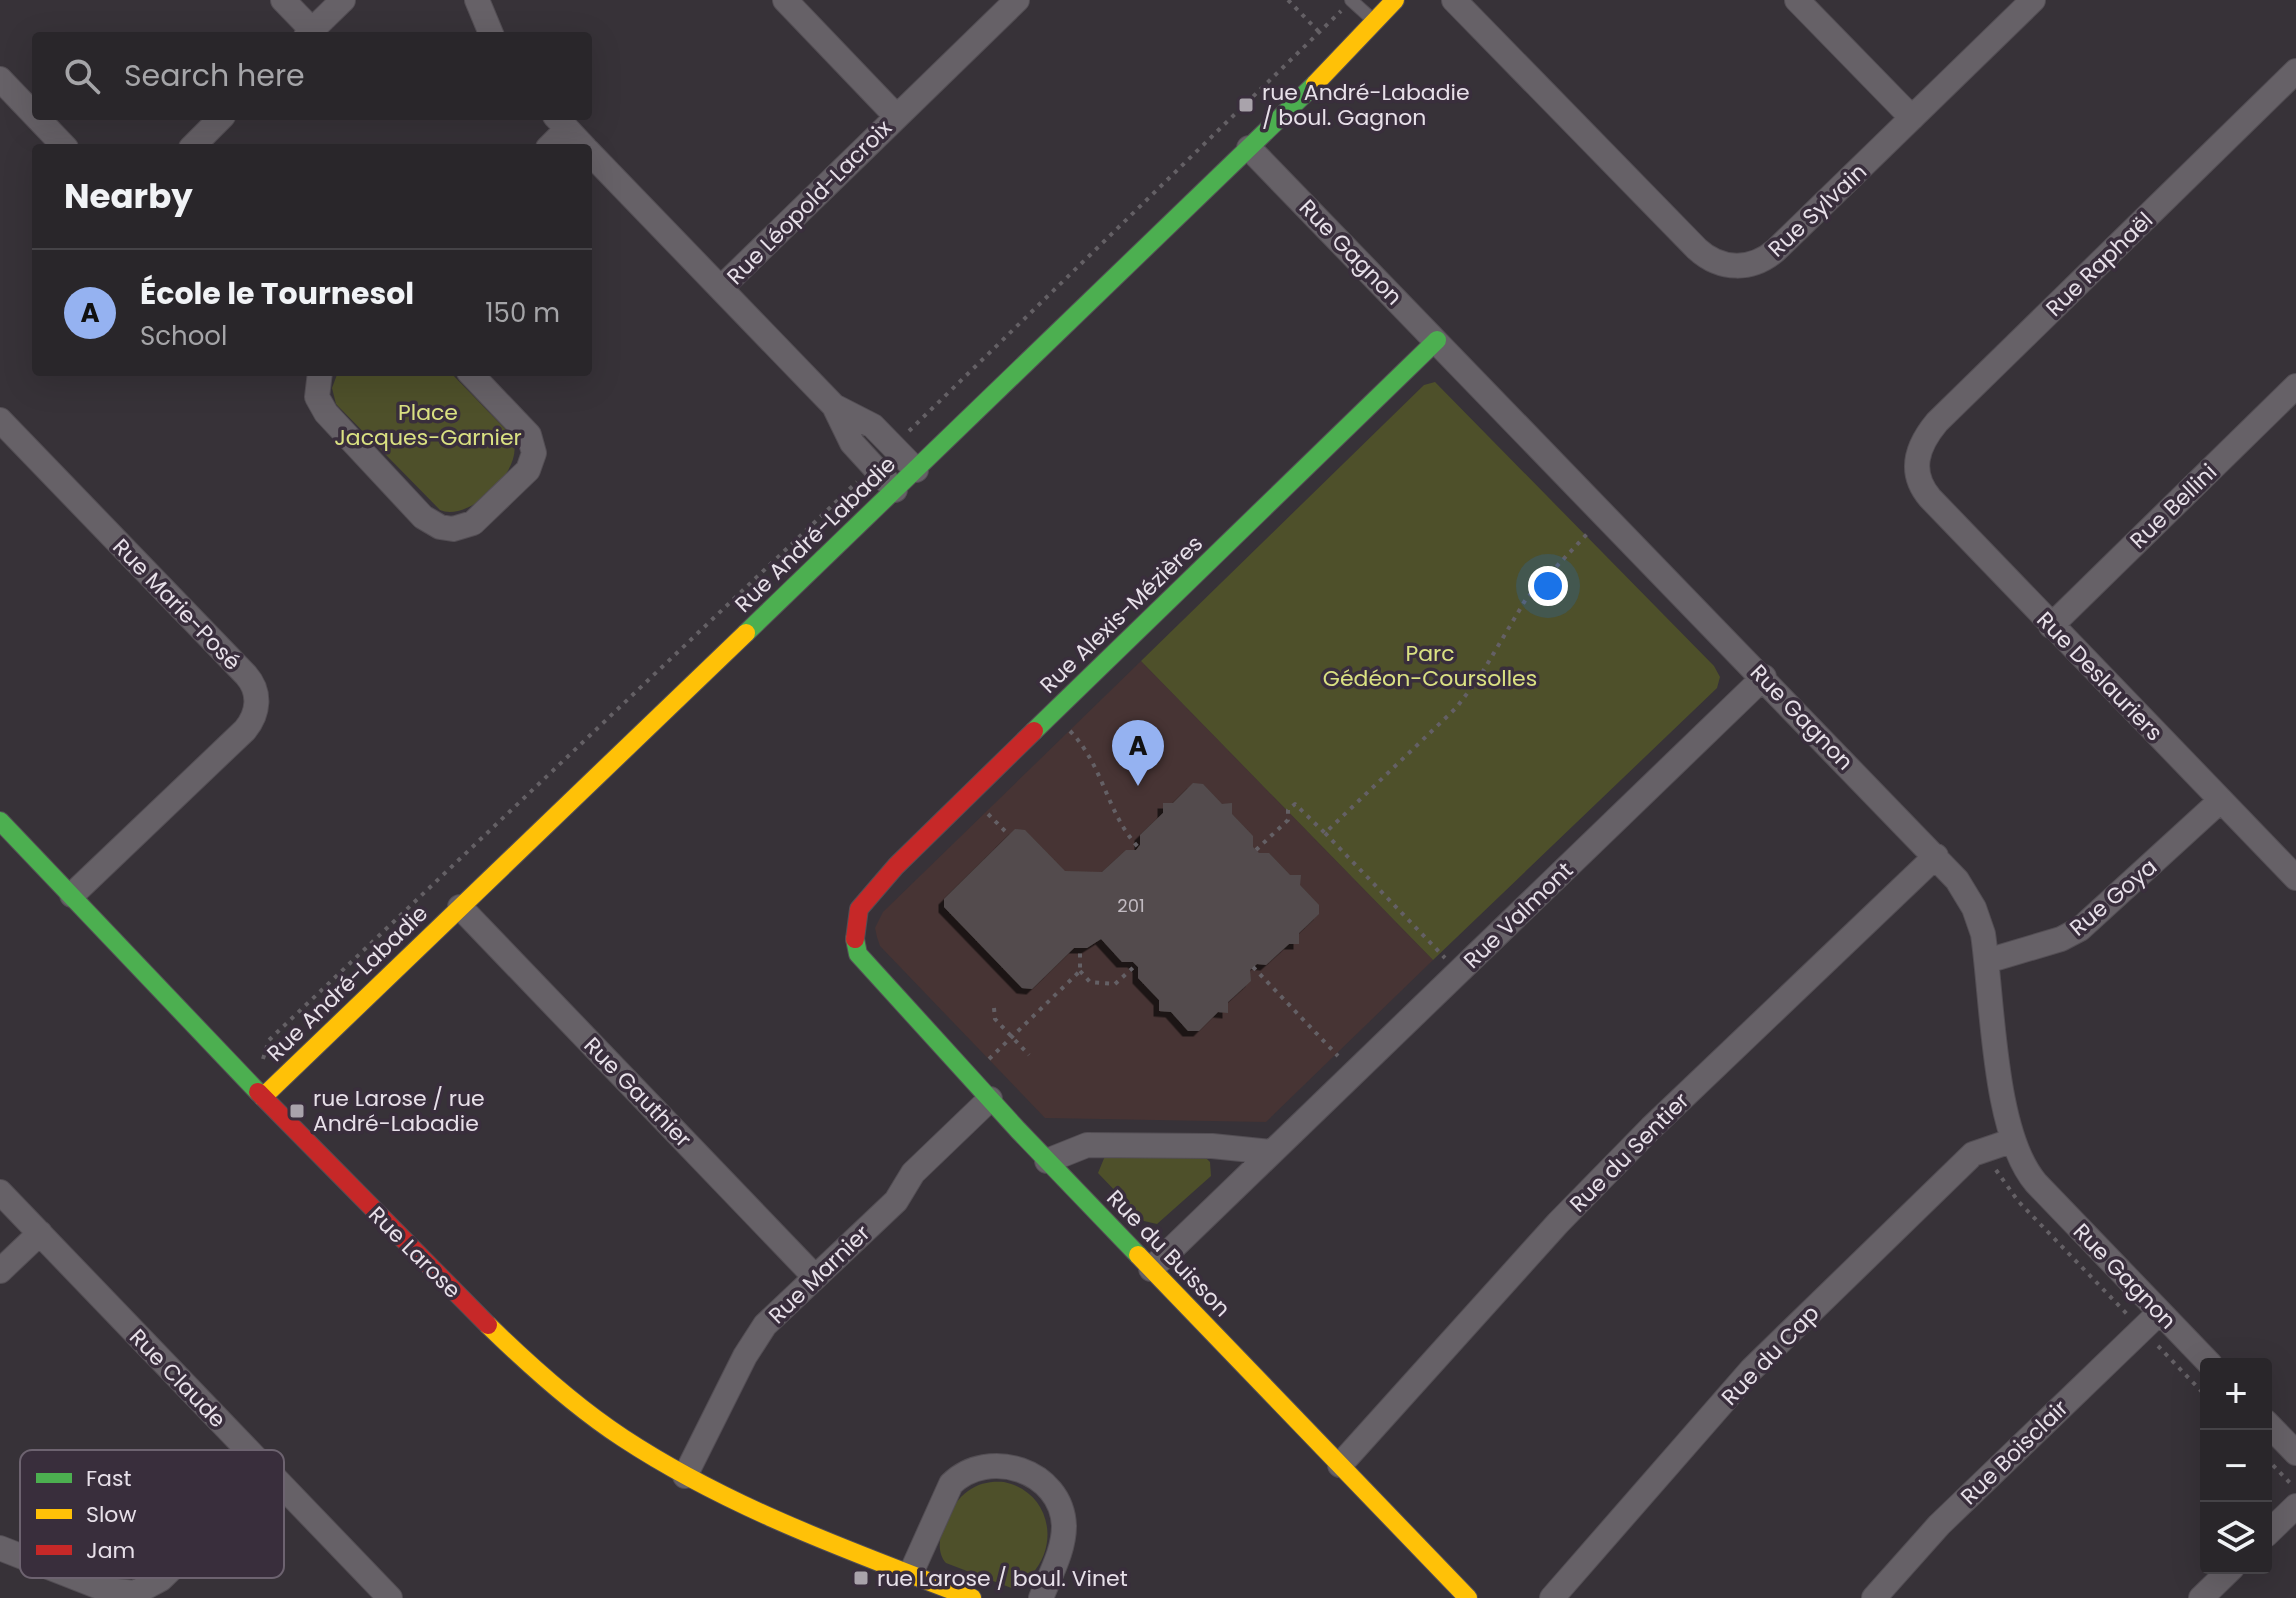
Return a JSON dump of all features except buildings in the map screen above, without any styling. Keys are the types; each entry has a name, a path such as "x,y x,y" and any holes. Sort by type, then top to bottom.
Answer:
{"street":[{"path":"283,0 308,32"},
{"path":"310,32 343,0"},
{"path":"477,0 490,32"},
{"name":"Rue Léopold-Lacroix","path":"785,0 896,116"},
{"name":"Rue Léopold-Lacroix","path":"721,288 1017,0"},
{"name":"Rue André-Labadie","path":"263,1097 1249,148 1395,0"},
{"name":"Rue Sylvain","path":"1454,0 1697,249 1724,265 1748,265 1770,256 2033,0"},
{"path":"1797,0 1912,118"},
{"name":"Rue Raphaël","path":"1916,466 1920,445 1937,422 2296,71"},
{"path":"0,79 32,112"},
{"path":"39,120 62,144"},
{"path":"195,144 219,120"},
{"path":"550,144 561,123 582,144"},
{"name":"Rue Gagnon","path":"1249,148 1764,677 1957,880 1974,908 1987,961 2011,1141 2036,1183 2204,1358"},
{"path":"592,154 834,406 852,443 895,490"},
{"name":"Rue Alexis-Mézières","path":"853,931 862,902 896,866 1437,340"},
{"path":"320,376 317,397 326,413 428,521 453,529 479,518 528,470 534,453 529,435 473,376"},
{"name":"Rue Bellini","path":"2051,626 2296,386"},
{"path":"834,406 873,426 916,470"},
{"name":"Rue Marie-Posé","path":"0,420 246,675 257,699 255,712 245,730 72,895"},
{"name":"Rue Deslauriers","path":"1916,466 1921,487 1930,498 2296,878"},
{"name":"Rue Valmont","path":"1151,1269 1764,677"},
{"name":"Rue Goya","path":"1987,961 2061,939 2080,929 2220,801"},
{"name":"Rue Larose","path":"0,821 263,1097 526,1361 604,1425 685,1476 906,1585 972,1598"},
{"name":"Rue du Sentier","path":"1340,1465 1558,1223 1651,1128 1936,856"},
{"name":"Rue Gauthier","path":"460,907 815,1277"},
{"name":"Rue du Buisson","path":"853,931 858,954 866,966 1047,1161 1468,1598"},
{"name":"Rue Marnier","path":"685,1476 751,1345 765,1325 896,1201 913,1173 990,1099"},
{"name":"Rue du Cap","path":"1552,1598 1752,1369 1973,1154 2011,1141"},
{"path":"1047,1161 1087,1145 1212,1146 1271,1152"},
{"name":"Rue Claude","path":"0,1192 248,1450"},
{"path":"0,1271 40,1233"},
{"name":"Rue Boisclair","path":"1874,1598 1946,1518 2160,1312"},
{"path":"2272,1428 2296,1453"},
{"path":"906,1585 951,1484 960,1475 981,1466 1011,1467 1027,1473 1049,1488 1062,1514 1062,1541 1041,1598"},
{"name":"Rue Claude","path":"284,1488 390,1598"},
{"path":"2272,1526 2294,1495"},
{"path":"0,1548 20,1556"},
{"path":"2201,1598 2226,1574"},
{"path":"76,1578 107,1590 135,1593 162,1578"}],"lane":[{"path":"1347,5 1375,22"}],"path":[{"path":"1288,0 1321,34"},
{"name":"Rue André-Labadie","path":"905,434 1321,34 1347,5"},
{"name":"Rue André-Labadie","path":"263,1065 264,1049 269,1040 864,474"},
{"path":"1325,833 1465,698 1526,599 1587,534"},
{"path":"1068,729 1089,751 1121,828 1138,847"},
{"path":"1256,850 1288,820 1288,810 1295,804 1442,955"},
{"path":"985,810 1009,835"},
{"path":"1080,948 1080,971 1090,982 1115,984 1136,965"},
{"path":"1253,967 1338,1056"},
{"path":"987,1061 1080,971"},
{"path":"994,1008 995,1019 1029,1055"},
{"name":"Rue Gagnon","path":"1994,1164 2018,1201 2130,1317"},
{"name":"Rue Gagnon","path":"2154,1342 2200,1390"},
{"path":"2272,1466 2294,1495"}],"shaded area":[{"path":"1141,661 1433,960 1266,1122 1045,1118 880,946 877,937 875,928 883,912"}],"green space":[{"name":"Place Jacques-Garnier","path":"336,376 454,376 511,435 515,448 512,462 505,476 481,500 452,512 440,510 336,404 332,388"},
{"name":"Parc Gédéon-Coursolles","path":"1435,382 1714,666 1720,677 1717,688 1433,960 1141,661 1424,385"},
{"path":"1203,1155 1210,1162 1211,1176 1157,1224 1144,1221 1098,1173 1105,1156"},
{"path":"1004,1482 1019,1487 1031,1496 1040,1507 1047,1533 1041,1561 1024,1584 1014,1589 946,1563 940,1546 944,1525 961,1497 981,1484"}],"traffic: fast":[{"path":"746,633 1315,84"},
{"path":"1034,731 1437,340"},
{"path":"0,821 258,1092"},
{"path":"855,939 858,954 1018,1130 1138,1255"}],"traffic: slow":[{"path":"1315,84 1395,0"},
{"path":"263,1097 746,633"},
{"path":"1138,1255 1468,1598"},
{"path":"488,1325 587,1413 664,1463 793,1527 972,1598"}],"traffic: jam":[{"path":"855,939 859,909 896,866 1034,731"},
{"path":"258,1092 488,1325"}],"place":[{"name":"rue André-Labadie / boul. Gagnon","path":"1246,105"},
{"name":"École le Tournesol","path":"1138,786"},
{"name":"rue Larose / rue André-Labadie","path":"297,1111"},
{"name":"rue Larose / boul. Vinet","path":"861,1578"}]}
